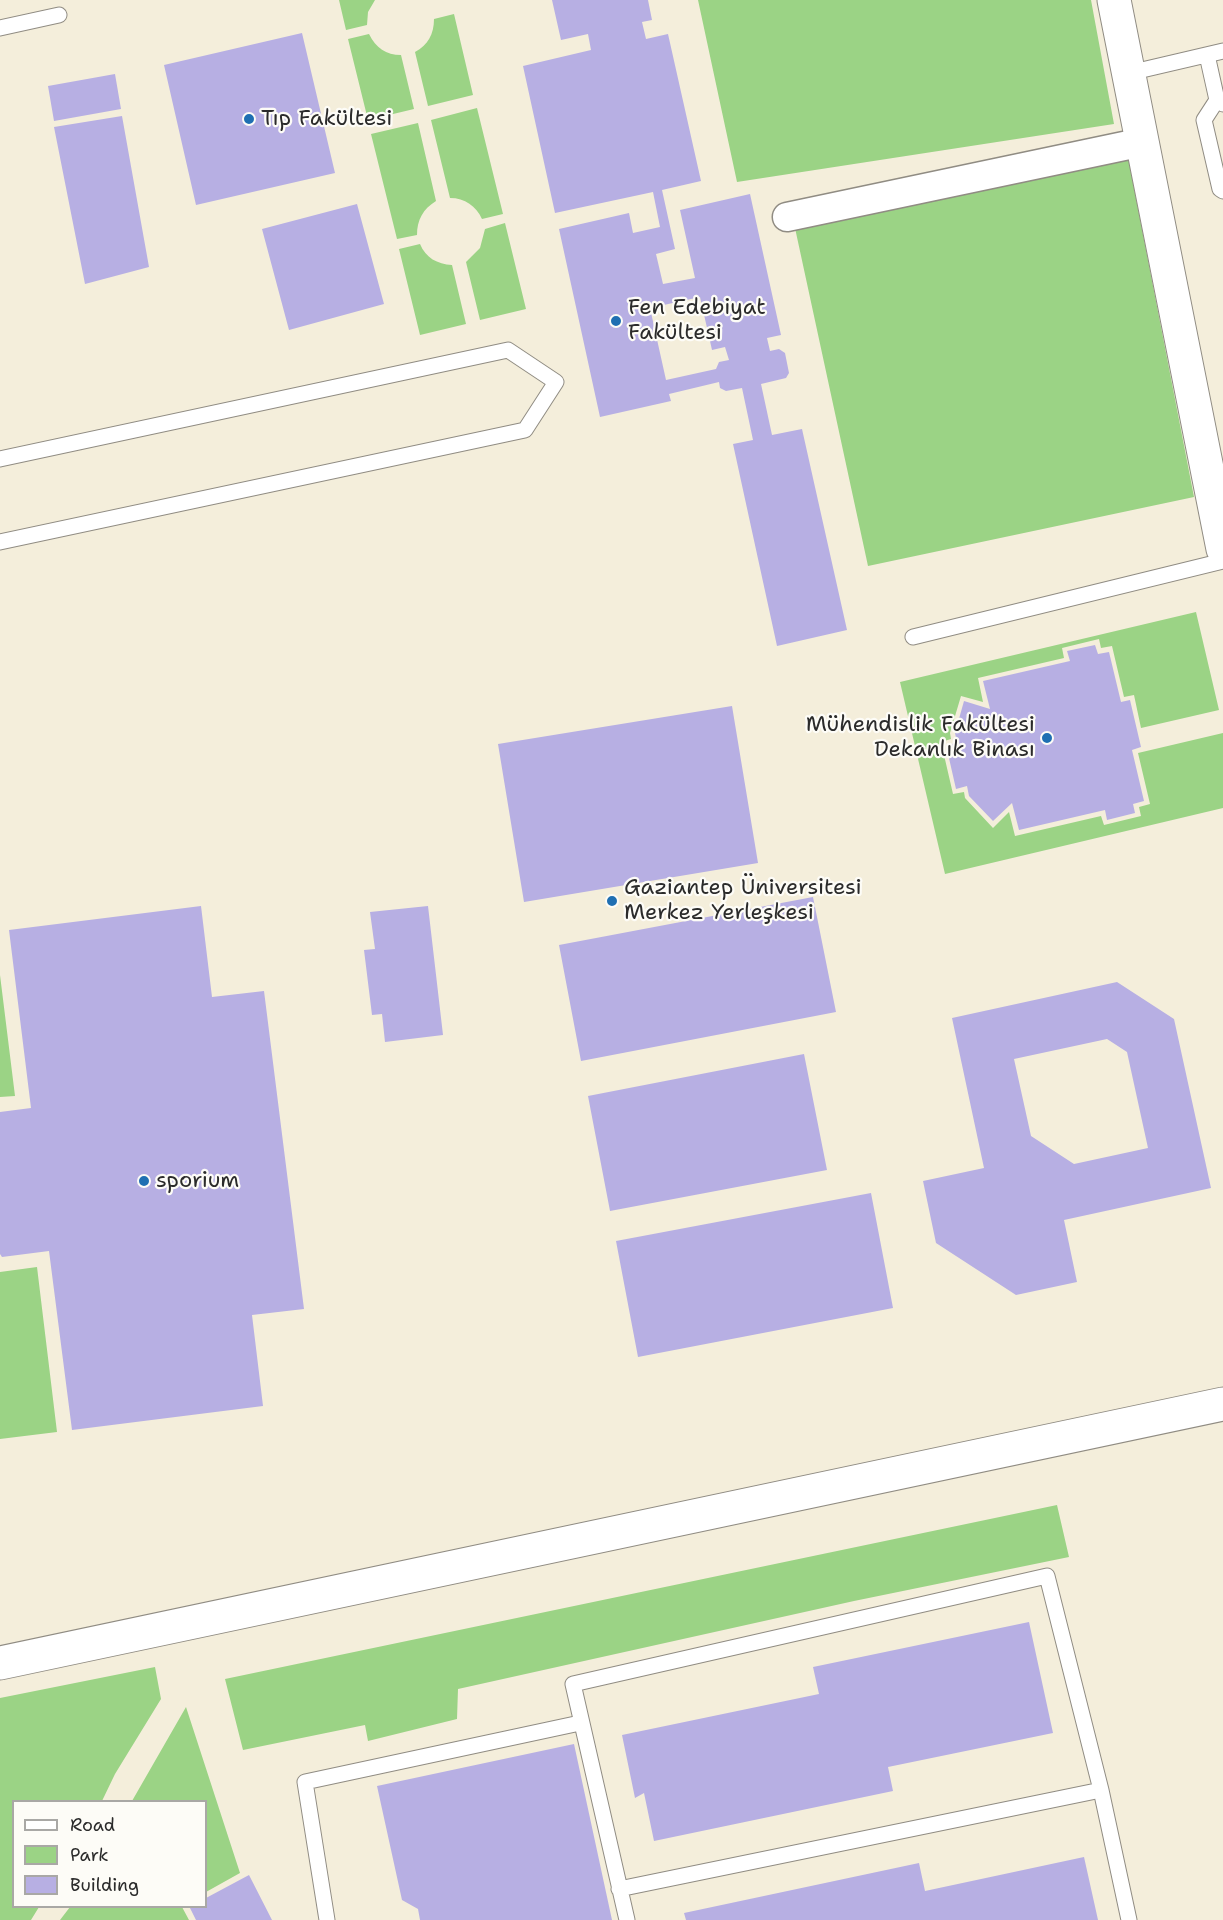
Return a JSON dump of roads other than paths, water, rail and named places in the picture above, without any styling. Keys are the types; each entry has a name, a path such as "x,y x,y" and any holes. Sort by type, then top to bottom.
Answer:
{"street":[{"path":"1114,0 1223,549"},
{"path":"788,217 1143,141"},
{"path":"0,1663 1223,1404"}],"lane":[{"path":"0,28 59,15"},
{"path":"1129,73 1223,51"},
{"path":"1207,55 1220,102 1204,120 1220,189 1223,191"},
{"path":"0,459 508,350 556,382 525,430 0,542"},
{"path":"913,637 1223,561"},
{"path":"627,1920 580,1723 573,1684 1047,1576 1101,1790 1129,1920"},
{"path":"327,1920 305,1782 580,1723"},
{"path":"620,1889 1101,1790"}],"place":[{"name":"Tıp Fakültesi","path":"249,119"},
{"name":"Fen Edebiyat Fakültesi","path":"616,321"},
{"name":"Mühendislik Fakültesi Dekanlık Binası","path":"1047,738"},
{"name":"Gaziantep Üniversitesi Merkez Yerleşkesi","path":"612,901"},
{"name":"sporium","path":"144,1181"}]}
